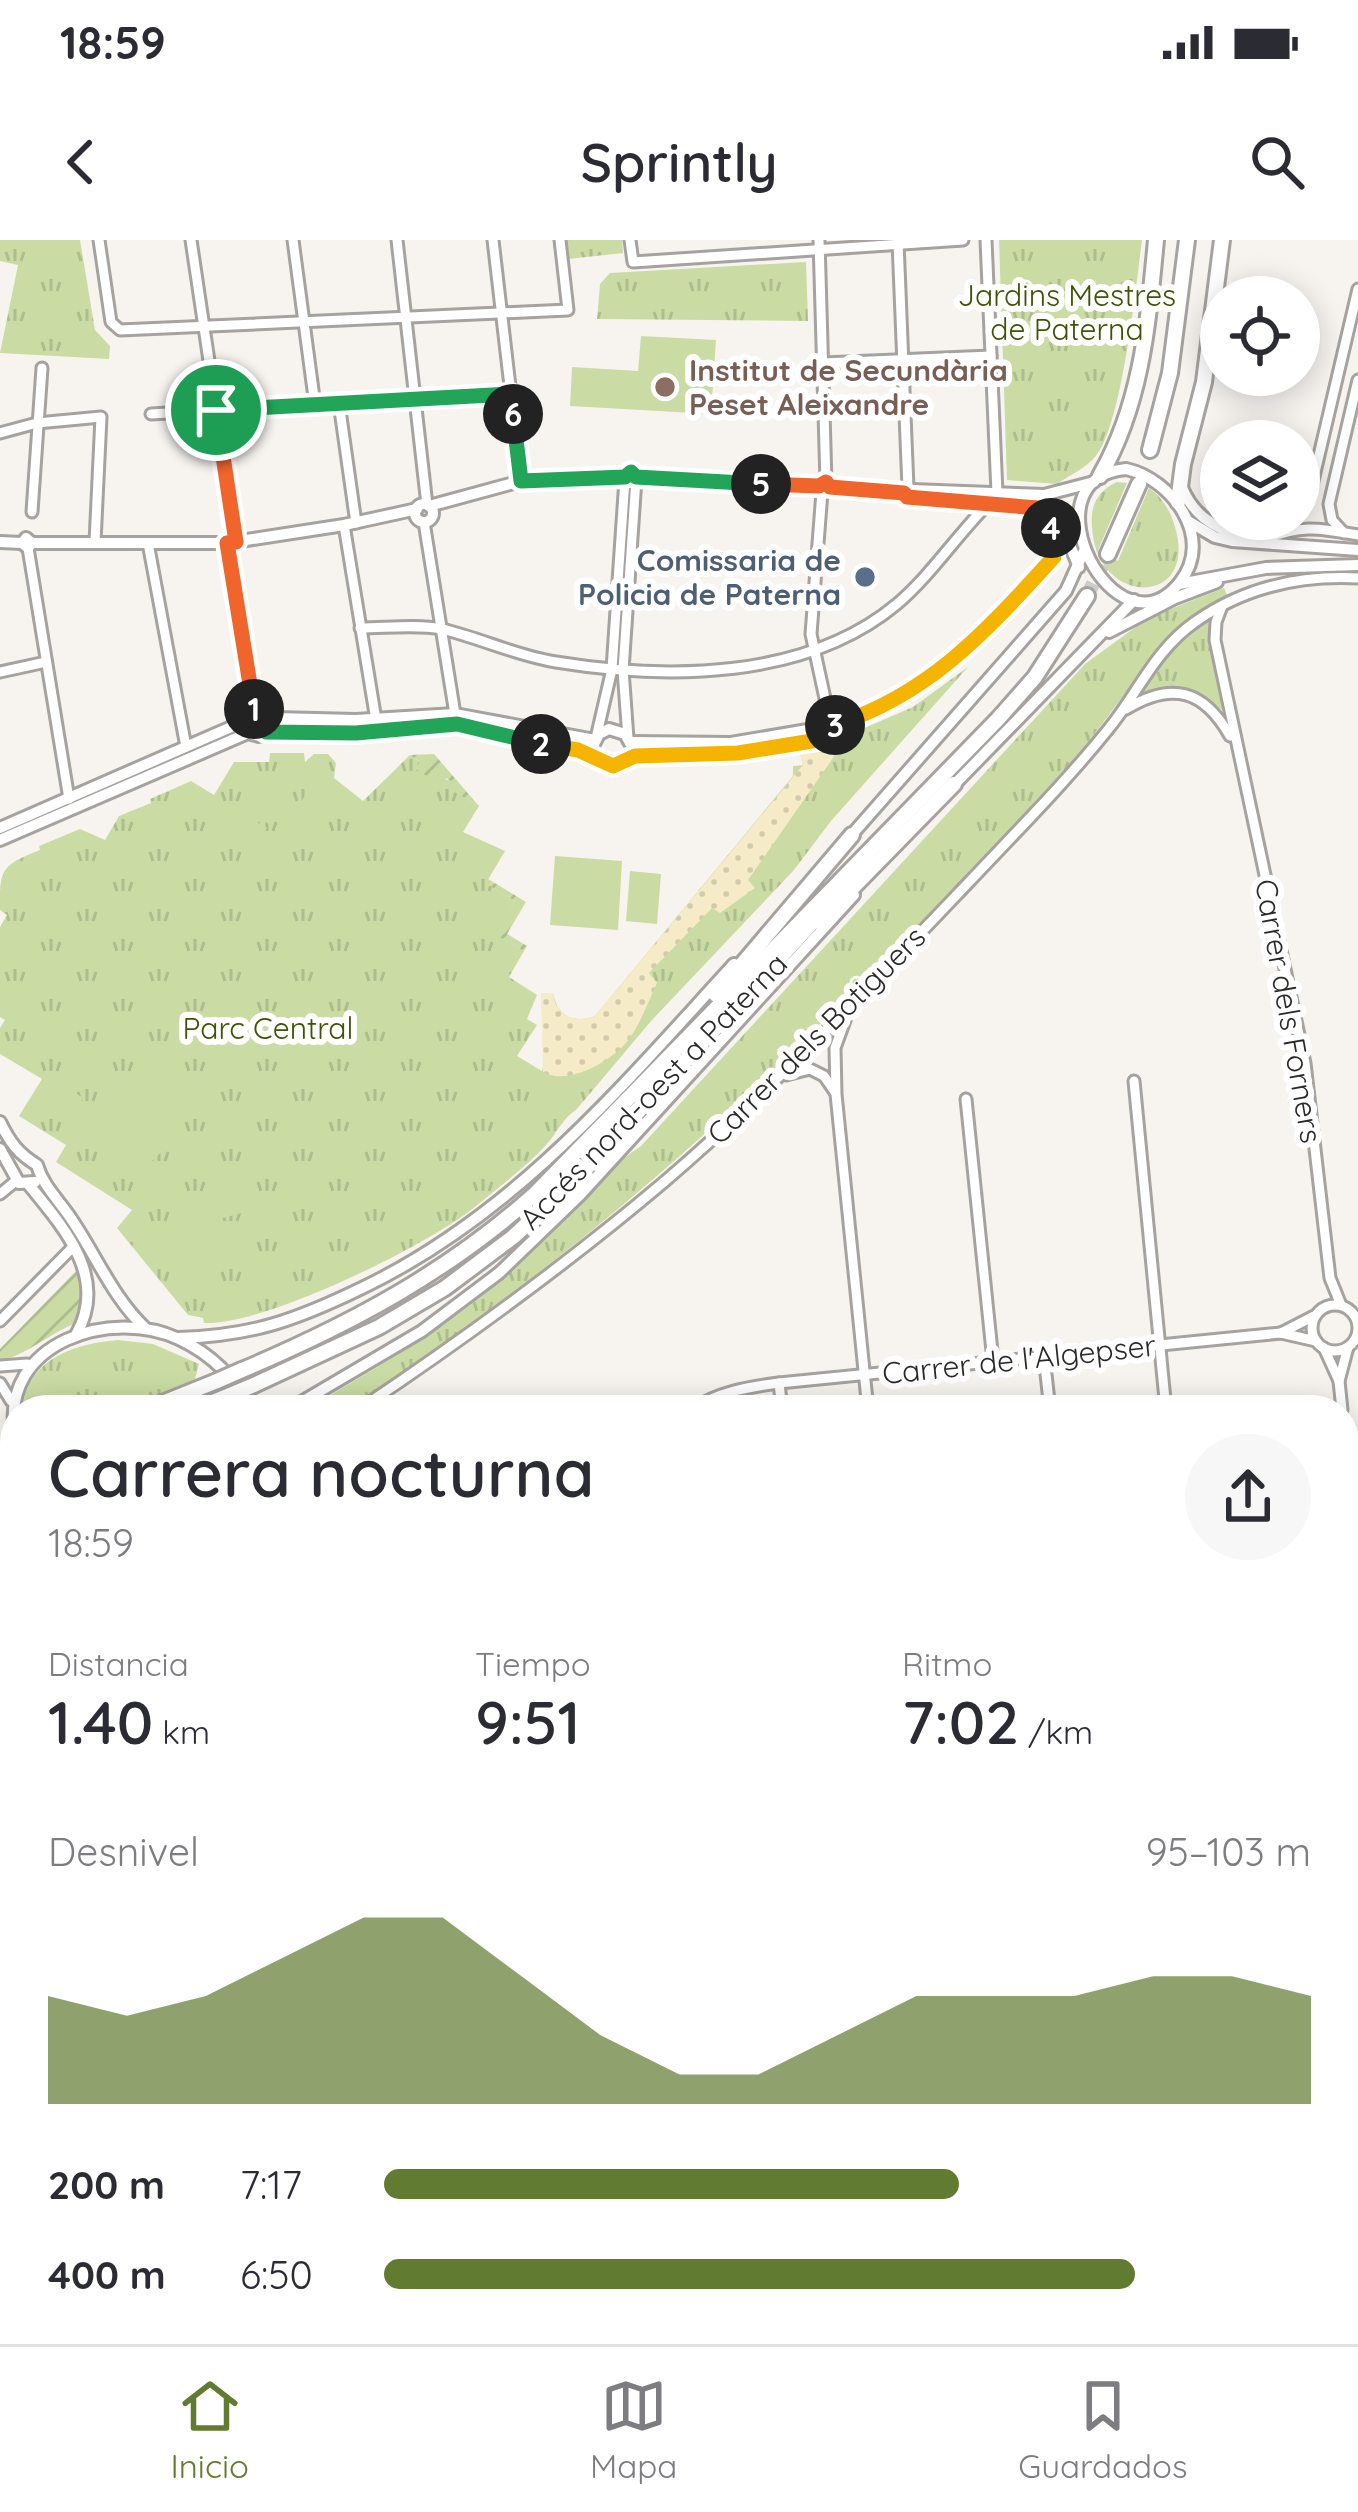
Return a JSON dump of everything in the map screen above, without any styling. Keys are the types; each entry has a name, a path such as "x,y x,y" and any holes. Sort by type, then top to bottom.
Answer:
{"main road":[{"path":"1097,479 1128,419 1142,366 1156,240"},
{"path":"1150,450 1170,373 1187,240"},
{"path":"1178,502 1204,382 1222,240"},
{"path":"1108,554 1139,484"},
{"name":"Accés nord-oest a Paterna","path":"230,1395 379,1328 445,1288 513,1237 578,1177 949,780 1035,677 1088,596"},
{"name":"Accés nord-oest a Paterna","path":"182,1395 340,1326 442,1268 507,1219 949,780"},
{"path":"594,1134 852,835"}],"street":[{"path":"99,240 113,327 568,310 560,240"},
{"path":"191,240 253,721 259,736 266,732 356,733 456,719 595,755 602,764 613,766 627,758 758,750 818,740 831,726 811,634 824,487 819,244"},
{"path":"293,240 315,405"},
{"path":"398,240 440,628 456,719"},
{"path":"493,240 521,481"},
{"path":"630,240 633,262 819,244 963,240"},
{"path":"360,628 440,628 552,662 617,670 722,668 814,653 861,630 896,605 993,498 986,240"},
{"path":"898,242 909,492"},
{"path":"1320,451 1358,289"},
{"path":"823,364 991,356"},
{"path":"32,512 42,368"},
{"path":"1344,533 1331,520 1331,494 1358,380"},
{"path":"151,414 511,394"},
{"path":"339,403 360,628 376,720"},
{"path":"0,433 37,423 101,417 94,542"},
{"path":"0,542 232,542 427,511 521,481 631,478 993,498 1044,495 1119,469 1137,471 1162,484 1188,521 1192,552 1179,584"},
{"path":"595,755 595,739 617,670 631,478"},
{"path":"15,1395 27,1364 77,1334 107,1328 146,1329 178,1338 228,1337 286,1321 388,1276 476,1222 574,1137 852,835 1066,592 1083,545 1082,509 1097,479"},
{"path":"1180,484 1202,518 1262,541"},
{"path":"1320,494 1331,494"},
{"path":"993,498 1052,512 1083,545 1106,584 1134,600 1155,599 1179,584 1243,573 1315,564 1358,565"},
{"path":"1040,510 1066,538 1078,568"},
{"path":"0,828 253,721 456,719 595,739 609,729 620,730 629,740 731,742 831,726 926,682 981,637 1054,557 1056,546 1040,510"},
{"path":"1188,521 1216,537 1358,550"},
{"path":"1320,529 1358,536"},
{"path":"148,543 186,747"},
{"path":"28,544 69,799"},
{"path":"1101,637 1175,598 1243,573"},
{"name":"Carrer dels Botiguers","path":"379,1395 579,1252 767,1088 1068,777 1169,644 1222,606 1269,586 1358,578"},
{"path":"313,1395 422,1330 500,1273 580,1195 949,780 1134,600"},
{"name":"Carrer dels Forners","path":"1222,606 1215,640 1305,1064 1330,1278 1341,1305"},
{"path":"0,671 46,662"},
{"path":"617,670 629,740 627,758"},
{"name":"Carrer dels Forners","path":"1121,712 1163,693 1191,695 1217,712 1236,746"},
{"path":"0,840 253,721"},
{"path":"861,996 837,1035 836,1094 867,1395"},
{"path":"767,1088 802,1068 824,1076 836,1094"},
{"path":"1134,1082 1164,1395"},
{"path":"966,1099 993,1361"},
{"path":"0,1122 26,1160 37,1165 0,1194"},
{"path":"0,1149 64,1227 86,1273 88,1313 77,1334"},
{"path":"25,1178 26,1160"},
{"path":"25,1178 72,1220 126,1310 146,1329"},
{"path":"0,1321 74,1246"},
{"name":"Carrer dels Forners","path":"1318,1312 1330,1278"},
{"path":"1281,1333 1341,1305 1356,1314 1353,1342 1339,1381"},
{"path":"1318,1312 1311,1328 1339,1381 1340,1395"},
{"path":"1281,1333 1340,1350 1353,1342"},
{"name":"Carrer de l'Algepser","path":"725,1395 779,1383 1281,1333"},
{"path":"178,1338 238,1382 244,1395"},
{"path":"1044,1356 1048,1395"},
{"path":"0,1366 27,1364"},
{"path":"779,1383 780,1395"}],"green space":[{"path":"0,240 80,240 95,330 110,346 109,359 0,353 18,265 0,261"},
{"path":"566,240 622,240 623,253 568,259"},
{"name":"Jardins Mestres de Paterna","path":"999,240 1142,240 1126,354 1105,441 1091,461 1057,484 1007,480"},
{"path":"806,262 808,321 597,319 600,284 610,273"},
{"path":"641,336 716,340 711,414 570,406 572,367 638,371"},
{"path":"1117,482 1127,483 1098,550 1118,561 1149,488 1171,515 1178,553 1173,572 1160,584 1126,584 1098,554 1092,512 1104,490"},
{"path":"1224,588 1228,597 1158,653 1067,767 927,916 708,1131 551,1263 385,1386 370,1395 330,1395 434,1331 524,1259 605,1174 641,1146 1085,664 1148,618"},
{"path":"1208,621 1225,712 1184,692 1138,695 1172,650"},
{"name":"Parc Central","path":"968,667 831,821 794,870 652,1020 538,1153 453,1222 345,1280 231,1320 204,1323 203,1318 188,1315 117,1228 132,1210 56,1162 66,1145 19,1116 42,1079 0,1054 0,1028 5,1020 0,1017 0,927 7,915 0,910 1,886 10,865 40,850 39,846 80,829 105,840 119,816 151,803 150,799 191,781 214,795 234,762 269,762 270,753 304,753 305,762 314,754 328,754 336,763 334,778 363,801 410,755 420,762 416,768 453,782 450,789 479,806 463,832 505,851 486,883 515,901 496,934 524,951 509,977 537,995 527,1019 537,1025 517,1056 542,1071 541,993 553,993 567,1016 595,1016 793,776 793,766 803,765 800,754 842,745 853,733 913,707"},
{"path":"434,754 479,806 449,789 452,782 446,778 441,784 415,769 420,762 410,755"},
{"path":"314,780 334,792 321,814 301,802"},
{"path":"265,792 285,804 272,826 252,814"},
{"path":"296,803 316,815 302,837 282,825"},
{"path":"247,816 267,828 253,850 233,838"},
{"path":"277,827 297,839 284,861 264,849"},
{"path":"555,856 622,861 618,930 550,925"},
{"path":"630,871 661,874 657,924 626,921"},
{"path":"488,879 526,902 507,934 527,946 524,951 495,934 515,901 485,883"},
{"path":"144,1054 192,1083 176,1130 144,1166 96,1133 110,1109 108,1100 117,1097"},
{"path":"56,1080 83,1098 72,1114 46,1097"},
{"path":"244,1180 253,1210 193,1226 185,1197"},
{"path":"233,1225 243,1262 187,1278 177,1241"},
{"path":"77,1270 82,1310 78,1322 0,1360 0,1349"},
{"path":"118,1340 153,1344 199,1364 195,1379 158,1395 26,1395 43,1366 85,1345"}],"sand":[{"path":"842,745 748,880 755,888 720,913 712,908 649,973 657,983 625,1044 579,1073 554,1076 543,1072 541,993 553,993 567,1016 595,1016 803,765 800,754"}],"tunnel":[{"path":"1087,596 1108,554"}],"place":[{"name":"Institut de Secundària Peset Aleixandre","path":"665,387"},
{"name":"Comissaria de Policia de Paterna","path":"865,577"}],"route":[{"path":"511,394 521,481 625,477 631,472 636,477 819,486 826,482 830,487 907,497 1038,508 1056,546 1054,557 981,637 940,673 896,699 831,726 818,740 738,753 635,756 613,766 578,750 457,724 356,733 266,732 267,719 255,713 229,556 227,543 236,542 216,410 511,394"}]}
